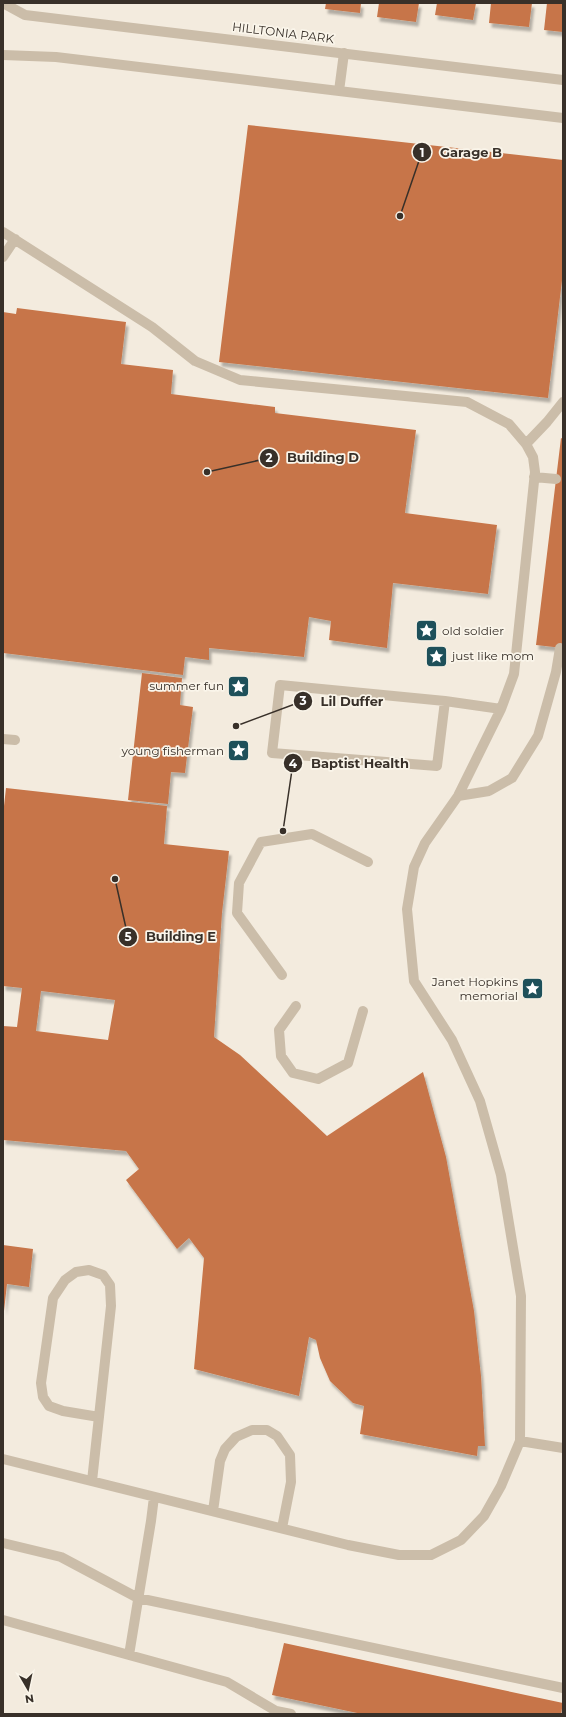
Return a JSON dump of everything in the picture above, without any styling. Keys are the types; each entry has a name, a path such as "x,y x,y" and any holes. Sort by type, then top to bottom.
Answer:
{"street":[{"name":"HILLTONIA PARK","path":"3,3 25,15 563,80"},
{"path":"339,91 344,53"},
{"path":"3,55 56,56 563,118"},
{"path":"3,232 152,327 195,361 240,380 467,402 509,424 526,444 533,457 536,472 534,477 514,674 501,709 458,796 425,843 414,866 407,910 414,981 452,1040 480,1101 501,1175 521,1296 520,1442 501,1486 484,1516 461,1540 431,1555 399,1555 348,1545 3,1459"},
{"path":"3,257 15,239"},
{"path":"526,444 547,422 563,402"},
{"path":"534,477 556,479"},
{"path":"458,796 489,791 512,778 538,736 556,672 560,648"},
{"path":"444,701 436,766 272,753 280,685 444,701 501,709"},
{"path":"3,739 15,740"},
{"path":"282,975 237,913 239,883 261,842 312,834 368,862"},
{"path":"296,1006 279,1030 281,1056 293,1073 318,1079 348,1063 362,1012"},
{"path":"92,1481 99,1417 111,1306 110,1285 102,1275 89,1270 76,1272 65,1280 53,1298 41,1383 43,1397 49,1406 63,1411 99,1417"},
{"path":"213,1511 220,1462 225,1449 236,1437 252,1430 267,1430 277,1436 290,1455 291,1482 282,1528"},
{"path":"520,1442 563,1448"},
{"path":"129,1655 154,1496"},
{"path":"3,1543 61,1557 138,1598 563,1688"},
{"path":"3,1620 227,1682 276,1712 291,1714"}],"building":[{"path":"326,3 361,3 360,13 325,9"},
{"path":"379,3 419,3 416,22 377,17"},
{"path":"437,3 476,3 473,20 435,15"},
{"path":"491,3 532,3 529,27 489,23"},
{"path":"547,3 563,3 563,32 544,30"},
{"path":"248,125 563,160 563,272 548,398 219,362"},
{"path":"17,308 126,322 121,364 173,370 171,394 275,407 275,413 416,430 405,513 497,525 488,594 393,583 387,648 329,640 331,621 309,617 304,657 209,648 209,660 185,657 183,675 3,653 3,312 16,314"},
{"path":"561,438 563,439 563,648 536,645"},
{"path":"142,673 182,678 180,705 193,707 185,773 171,772 168,804 128,800"},
{"path":"6,788 167,806 164,844 229,851 222,913 214,1037 240,1055 327,1136 423,1072 446,1157 474,1311 481,1376 485,1446 478,1446 477,1456 360,1434 364,1406 353,1403 330,1381 320,1358 316,1340 309,1337 299,1396 194,1369 204,1258 189,1238 177,1249 126,1180 139,1169 126,1151 3,1140 3,1026 17,1027 22,988 3,986 3,815","holes":["41,991 115,1000 108,1040 36,1031"]},
{"path":"3,1245 33,1249 29,1287 7,1284 4,1311"},
{"path":"284,1643 563,1703 561,1714 362,1714 272,1695"}],"place":[{"name":"Garage B","path":"400,216"},
{"name":"Building D","path":"207,472"},
{"name":"old soldier","path":"427,631"},
{"name":"just like mom","path":"437,656"},
{"name":"summer fun","path":"239,686"},
{"name":"Lil Duffer","path":"236,726"},
{"name":"young fisherman","path":"239,751"},
{"name":"Baptist Health","path":"283,831"},
{"name":"Building E","path":"115,879"},
{"name":"Janet Hopkins memorial","path":"533,989"}]}
